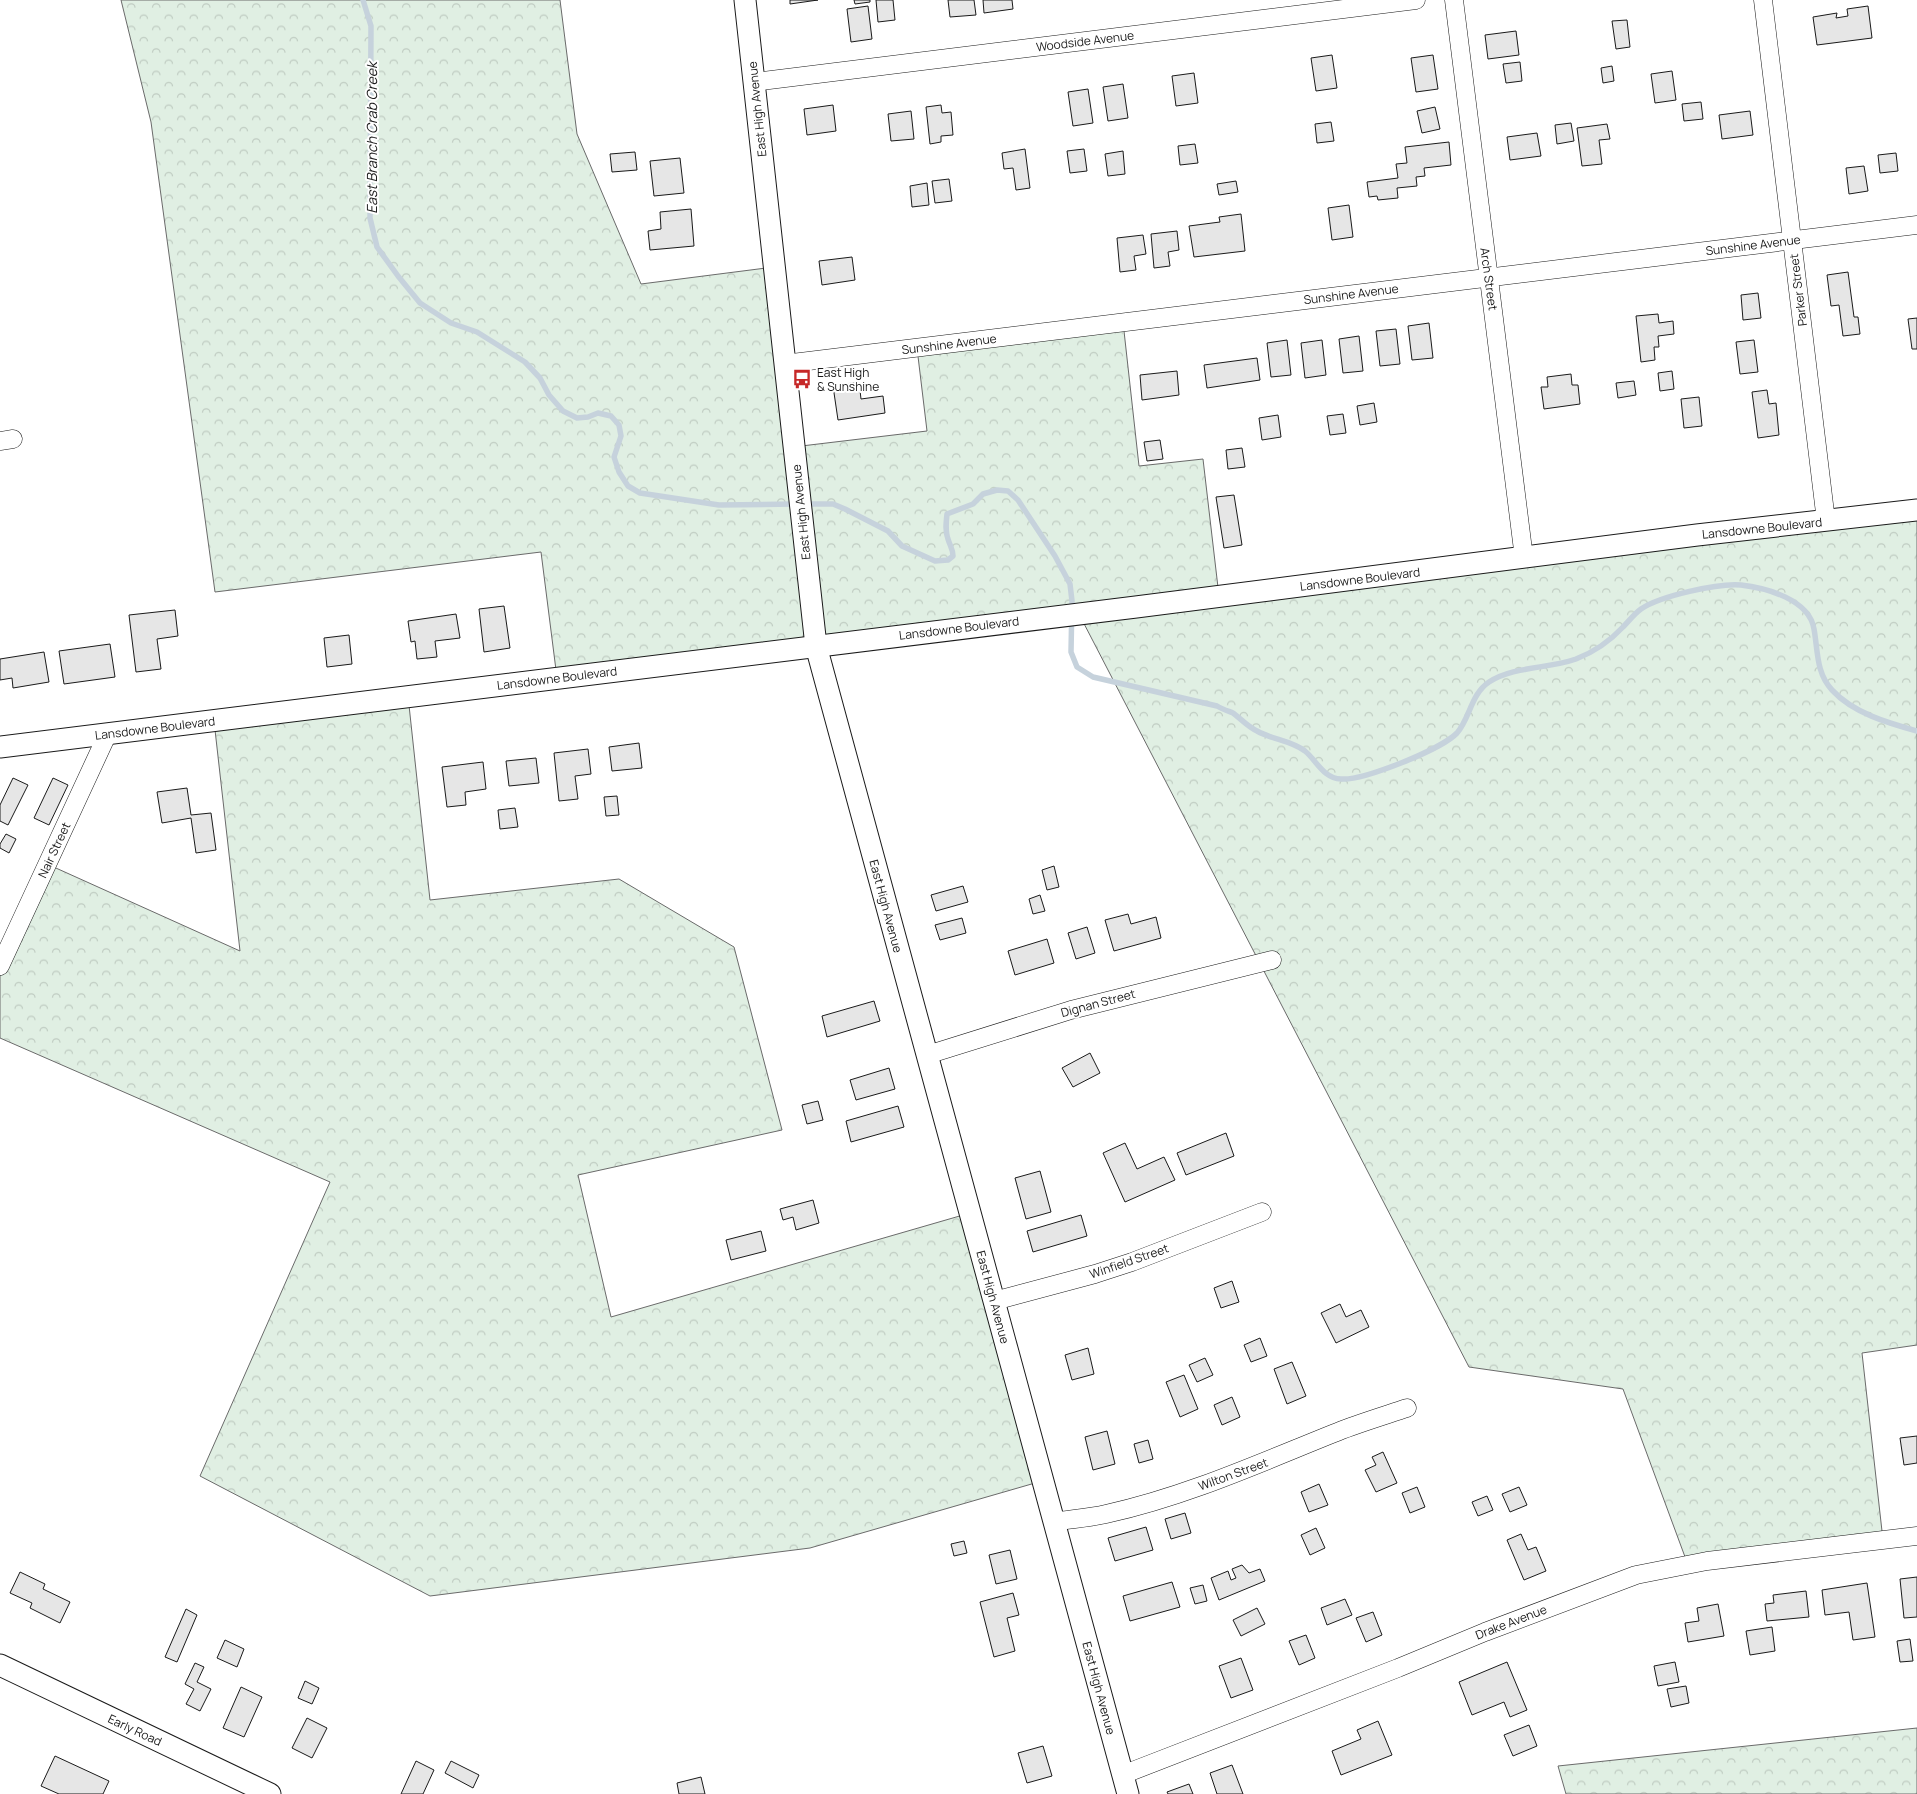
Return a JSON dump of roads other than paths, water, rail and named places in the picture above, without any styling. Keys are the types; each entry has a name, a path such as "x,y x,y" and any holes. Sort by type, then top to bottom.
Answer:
{"street":[{"name":"East High Avenue","path":"745,0 816,646 1125,1784"},
{"name":"Woodside Avenue","path":"754,82 1416,0"},
{"name":"Arch Street","path":"1454,0 1524,558"},
{"name":"Parker Street","path":"1763,0 1826,521"},
{"name":"Sunshine Avenue","path":"784,364 1917,224"},
{"name":"Lansdowne Boulevard","path":"0,747 1697,535 1917,510"},
{"name":"Nair Street","path":"0,966 108,734"},
{"name":"Dignan Street","path":"927,1054 1072,1010 1272,960"},
{"name":"Winfield Street","path":"994,1301 1123,1265 1262,1212"},
{"name":"Wilton Street","path":"1053,1522 1104,1515 1141,1506 1213,1482 1344,1430 1407,1408"},
{"name":"Drake Avenue","path":"1125,1784 1494,1628 1636,1575 1707,1562 1917,1536"},
{"name":"Early Road","path":"0,1665 270,1794"}],"waterway":[{"name":"East Branch Crab Creek","path":"363,0 371,26 370,218 377,247 420,303 451,323 477,332 525,362 540,378 549,395 563,411 577,418 588,417 598,413 611,416 619,425 621,436 614,457 619,472 628,486 640,493 719,505 795,504"},
{"name":"East Branch Crab Creek","path":"804,504 833,504 845,509 888,531 902,546 935,561 948,560 953,556 946,533 947,514 973,504 983,494 997,490 1008,491 1018,500 1055,556 1070,584 1072,601 1071,652 1077,667 1093,677 1217,706 1233,713 1257,731 1299,747 1329,776 1335,778 1352,778 1383,770 1436,747 1457,733 1474,699 1489,682 1520,670 1576,659 1607,641 1641,609 1650,604 1690,591 1718,586 1741,585 1762,589 1774,592 1795,603 1804,610 1810,619 1814,629 1820,669 1832,690 1840,698 1860,711 1883,721 1917,731"}],"place":[{"name":"East High & Sunshine","path":"802,379"}]}
